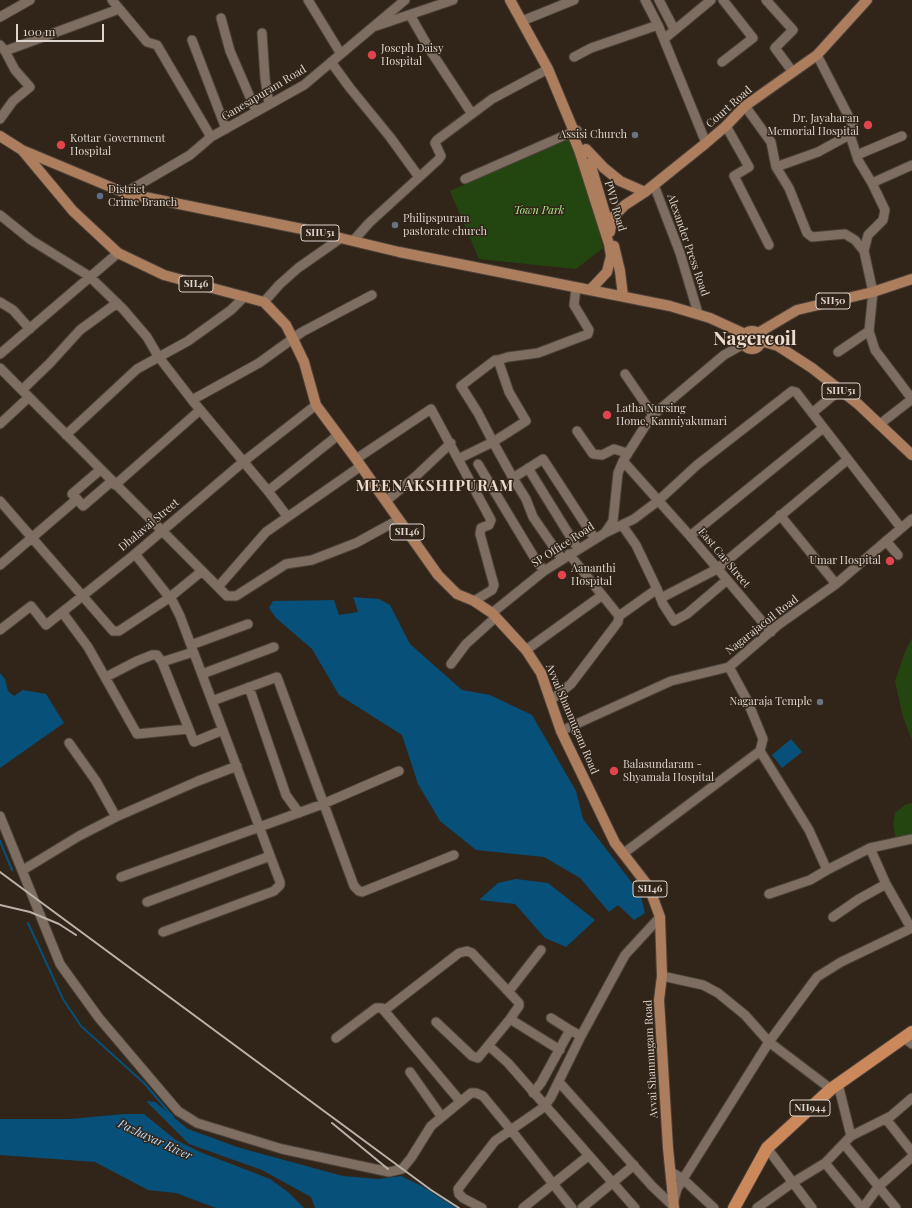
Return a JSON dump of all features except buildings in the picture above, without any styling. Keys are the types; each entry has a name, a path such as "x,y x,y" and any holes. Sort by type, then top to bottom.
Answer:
{"highway":[{"name":"NH944","path":"734,1208 767,1148 834,1087 909,1038"}],"main road":[{"name":"PWD Road","path":"510,0 548,69 574,131 609,244 610,256 607,272 590,290"},
{"name":"Court Road","path":"610,232 612,218 618,211 645,192 706,143 726,126 744,106 817,54 867,0"},
{"name":"PWD Road","path":"574,131 586,150 610,232 620,271 624,296"},
{"name":"SHU51","path":"0,136 22,150 125,193 576,288 624,296 698,313 732,326 744,339"},
{"name":"Avvai Shanmugam Road","path":"22,150 73,211 118,253 164,275 264,302 286,325 304,362 316,405 337,436 359,462 398,520 438,575 457,594 474,601 494,615 526,650 541,672 561,731 614,843 624,853 649,886 660,917 662,976 659,1000 670,1172 674,1207"},
{"path":"586,150 620,182 645,192"},
{"name":"SH50","path":"760,337 797,310 872,292 912,280"},
{"path":"753,330 760,337 758,346 753,349 747,347 744,339 753,330"},
{"name":"SHU51","path":"760,337 778,346 812,368 880,424 911,453"}],"street":[{"path":"0,17 30,0"},
{"path":"112,0 147,42 157,45 211,137"},
{"path":"308,0 341,54"},
{"name":"Ganesapuram Road","path":"125,193 190,155 211,137 304,84 405,0"},
{"path":"371,27 452,0"},
{"path":"522,21 574,0"},
{"path":"645,0 664,39 706,143"},
{"path":"659,0 674,29"},
{"path":"664,39 710,0"},
{"path":"722,62 753,38 723,0"},
{"path":"766,0 793,30 775,48 792,71"},
{"path":"0,119 13,101 30,87 16,70 3,48 119,9"},
{"path":"410,15 430,50 472,114"},
{"path":"221,18 230,51 256,111"},
{"path":"574,58 591,48 658,25"},
{"path":"262,33 264,78 269,104"},
{"path":"192,40 226,129"},
{"path":"817,54 853,125 851,134 857,154 872,183 885,214 883,220 868,235 864,251 872,292 868,331 875,350 912,399 880,424"},
{"path":"332,62 350,88 390,137 419,177"},
{"path":"353,241 369,223 441,156 436,142 492,99 548,69"},
{"path":"744,106 771,142 776,167 789,188 809,236 845,234 855,240 864,251"},
{"path":"726,126 748,167 734,176 769,245"},
{"path":"465,179 574,131"},
{"path":"776,167 818,152 851,134"},
{"path":"857,154 902,136"},
{"path":"872,183 912,166"},
{"name":"Alexander Press Road","path":"654,185 680,253 698,313"},
{"path":"1,218 31,240 89,276 117,303 147,336 158,356 192,400 287,516"},
{"path":"264,302 279,285 298,268 341,238"},
{"path":"0,354 89,276 118,253"},
{"path":"551,700 571,684 584,669 614,629 618,622 618,616 566,557 534,517 526,499 461,386 495,360 538,353 588,334 589,330 574,305 576,288"},
{"path":"192,400 259,362 302,332 372,295"},
{"path":"66,435 137,369 158,356 188,341 212,325 245,296"},
{"path":"22,390 50,363 80,330 117,303"},
{"path":"1,305 14,310 30,329"},
{"path":"838,352 868,331"},
{"name":"SP Office Road","path":"451,664 466,644 494,615 544,571 605,533 613,521 618,473 625,457 653,415 744,339"},
{"path":"458,458 493,442 527,420 509,392 498,360"},
{"path":"0,368 161,532 227,596 233,597 286,564 312,560 356,543 398,520"},
{"path":"625,374 653,415"},
{"path":"812,413 840,390"},
{"path":"605,533 634,519 658,501 696,465 791,391 796,392 901,528"},
{"path":"0,424 28,397"},
{"name":"Dhalavai Street","path":"0,629 31,606 46,625 82,594 135,554 243,462 316,405"},
{"path":"218,587 266,532 431,409 451,443 491,520 489,525 481,528 480,534 494,585 492,590 474,601"},
{"path":"100,470 72,494 83,506 114,483 200,410"},
{"path":"690,536 823,428"},
{"path":"577,431 593,454 602,456 614,449 625,457"},
{"path":"268,491 337,436"},
{"path":"386,501 415,477 451,443"},
{"name":"East Car Street","path":"625,457 658,501 690,536 771,632"},
{"path":"513,478 543,459 595,539"},
{"path":"661,598 717,569 847,460"},
{"path":"478,464 544,571"},
{"path":"528,468 578,549"},
{"path":"0,565 77,499"},
{"path":"0,501 111,629 116,631 119,631 170,598 202,571"},
{"path":"780,515 836,584"},
{"name":"Nagarajacoil Road","path":"561,731 671,681 729,667 771,632 836,584 912,519"},
{"path":"622,525 636,545 661,598 674,621 687,614 727,580"},
{"path":"886,541 898,554"},
{"path":"135,554 170,598 180,616 280,882 280,885 274,890 163,932"},
{"path":"618,616 657,589"},
{"path":"526,650 601,596"},
{"path":"62,612 80,635 106,677 137,734 188,729"},
{"path":"162,662 248,624"},
{"path":"202,674 274,647"},
{"path":"106,677 152,655 159,657 194,742 223,730"},
{"path":"729,667 747,700 762,738 760,751 809,830 827,870"},
{"path":"212,701 277,677 354,886 359,891 362,892 454,855"},
{"path":"249,687 286,795 299,813"},
{"path":"69,743 96,781 116,818"},
{"path":"624,853 760,751"},
{"path":"23,870 79,836 116,818 198,780 237,766"},
{"path":"121,877 323,804 399,771"},
{"path":"0,816 60,964 99,1018 178,1111 198,1123 282,1149 389,1172 402,1169 411,1158 431,1126 441,1116 471,1093 479,1093 511,1130 572,1208"},
{"path":"769,894 810,880 870,848 912,839"},
{"path":"674,1207 676,1189 769,1042 817,977 841,962 912,928 886,884 870,848"},
{"path":"147,902 270,856"},
{"path":"833,917 859,899 886,884"},
{"path":"482,1208 463,1198 458,1189 496,1141 544,1107 625,954 660,917"},
{"path":"509,991 541,950"},
{"path":"385,1010 462,951 472,953 509,991 516,999 519,1006 489,1046 480,1056 475,1058 436,1022"},
{"path":"662,976 703,985 718,993 745,1015 769,1042 834,1087 851,1136"},
{"path":"336,1038 376,1008 379,1007 385,1010 460,1101"},
{"path":"551,1018 581,1036"},
{"path":"510,1019 560,1050"},
{"path":"533,1093 560,1050 570,1030"},
{"path":"489,1046 508,1063 544,1107 635,1208"},
{"path":"410,1072 441,1116"},
{"path":"558,1082 674,1207"},
{"path":"757,1208 792,1183 824,1163 851,1136 886,1119 912,1098"},
{"path":"886,1119 912,1152"},
{"path":"844,1144 896,1208"},
{"path":"767,1148 812,1208"},
{"path":"524,1208 588,1156"},
{"path":"824,1163 862,1208 879,1186 912,1157"},
{"path":"582,1208 634,1165"},
{"path":"670,1172 683,1179 714,1208"}],"green space":[{"name":"Town Park","path":"571,138 584,168 603,248 576,269 479,259 450,191"},
{"path":"912,638 912,740 903,717 895,681 905,652"},
{"path":"912,803 912,836 896,839 893,824 895,813 905,805"}],"water":[{"path":"353,597 379,599 390,605 410,644 462,690 490,695 532,715 576,791 583,819 640,893 645,913 634,920 618,905 609,912 580,878 544,857 476,850 440,821 418,784 402,735 339,695 312,649 276,618 269,608 273,601 334,600 339,615 358,612"},
{"path":"0,673 5,679 8,691 14,696 23,690 46,694 64,723 0,768"},
{"path":"791,739 802,752 782,768 772,755"},
{"path":"516,879 548,883 595,920 566,947 545,938 515,904 479,900 498,883"},
{"path":"146,1101 155,1102 188,1129 240,1148 343,1176 378,1179 401,1176 422,1186 456,1208 315,1208 311,1197 262,1170 189,1144"},
{"name":"Pazhayar River","path":"124,1114 144,1114 176,1140 200,1152 270,1179 288,1192 304,1208 216,1208 176,1193 148,1190 95,1162 0,1155 0,1119 70,1119"}],"waterway":[{"path":"0,841 12,870"},
{"path":"28,923 63,999 81,1026 144,1083 173,1117"}],"railway":[{"path":"0,872 431,1190 459,1208"},
{"path":"0,905 30,912 59,924 76,935"},
{"path":"332,1123 388,1169"}],"place":[{"name":"Joseph Daisy Hospital","path":"372,55"},
{"name":"Dr. Jayaharan Memorial Hospital","path":"868,125"},
{"name":"Assisi Church","path":"635,135"},
{"name":"Kottar Government Hospital","path":"61,145"},
{"name":"District Crime Branch","path":"100,196"},
{"name":"Philipspuram pastorate church","path":"395,225"},
{"name":"Latha Nursing Home, Kanniyakumari","path":"607,415"},
{"name":"Umar Hospital","path":"890,561"},
{"name":"Aananthi Hospital","path":"562,575"},
{"name":"Nagaraja Temple","path":"820,702"},
{"name":"Balasundaram - Shyamala Hospital","path":"614,771"}],"district":[{"name":"Nagercoil","path":"755,339"},
{"name":"MEENAKSHIPURAM","path":"435,486"}]}
